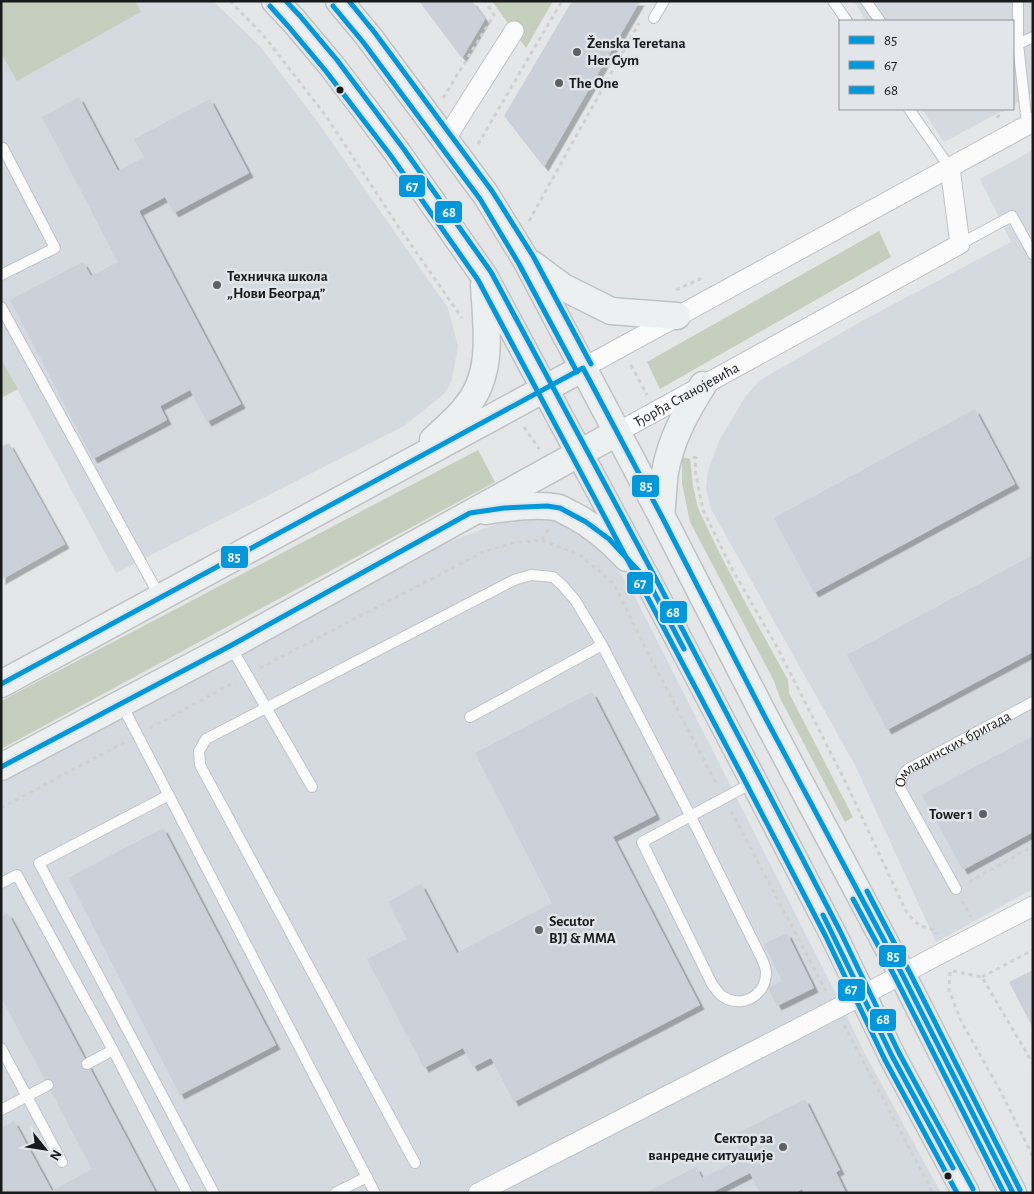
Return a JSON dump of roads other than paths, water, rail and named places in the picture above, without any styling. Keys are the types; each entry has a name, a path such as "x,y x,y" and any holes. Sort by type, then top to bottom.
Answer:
{"main road":[{"path":"274,1 294,21 331,65 367,112 484,276 754,782 833,934 892,1056 966,1193"},
{"path":"339,1 369,38 486,195 526,260 618,432 766,719 902,974 1013,1193"},
{"path":"526,260 563,287 611,311 677,316"},
{"path":"413,460 466,407 478,390 485,366 488,343 484,276"},
{"path":"1,684 583,368"},
{"path":"661,515 665,472 676,436 687,410 703,385"},
{"name":"Ђорђа Станојевића","path":"1,767 230,646 618,432"},
{"path":"470,514 504,508 547,506 560,508 586,522 609,539 648,581"}],"street":[{"path":"445,140 514,31"},
{"path":"583,368 1030,124"},
{"path":"950,168 960,244"},
{"name":"Ђорђа Станојевића","path":"618,432 960,244"},
{"path":"478,1193 863,996 1033,906"}],"lane":[{"path":"654,18 664,1"},
{"path":"833,1 847,20"},
{"path":"866,1 879,20"},
{"path":"1018,1 1016,45 1030,124"},
{"path":"1016,45 1033,36"},
{"path":"910,110 950,168"},
{"path":"1,149 3,148 55,248 1,275"},
{"path":"960,244 1012,216 1033,254"},
{"path":"1,307 160,597"},
{"path":"415,1163 200,765 199,751 206,739 514,580 531,575 553,577 575,600 602,644 691,816 761,957 766,970 765,983 757,994 745,1001 732,1001 720,995 712,984 642,842 691,816 754,782"},
{"path":"470,717 602,644"},
{"path":"230,646 312,787"},
{"name":"Омладинских бригада","path":"956,889 900,788 903,775 908,769 1033,702"},
{"path":"122,704 375,1193"},
{"path":"169,795 39,863 214,1193"},
{"path":"1,883 17,875 113,1050 187,1193"},
{"path":"1,1048 62,1162"},
{"path":"88,1064 113,1050"},
{"path":"1,1110 48,1085"},
{"path":"335,1193 367,1177"}],"place":[{"name":"Ženska Teretana Her Gym","path":"577,52"},
{"name":"The One","path":"559,83"},
{"name":"Техничка школа „Нови Београд”","path":"217,285"},
{"name":"Tower 1","path":"983,814"},
{"name":"Secutor BJJ & MMA","path":"539,930"},
{"name":"Сектор за ванредне ситуације","path":"783,1147"}]}
